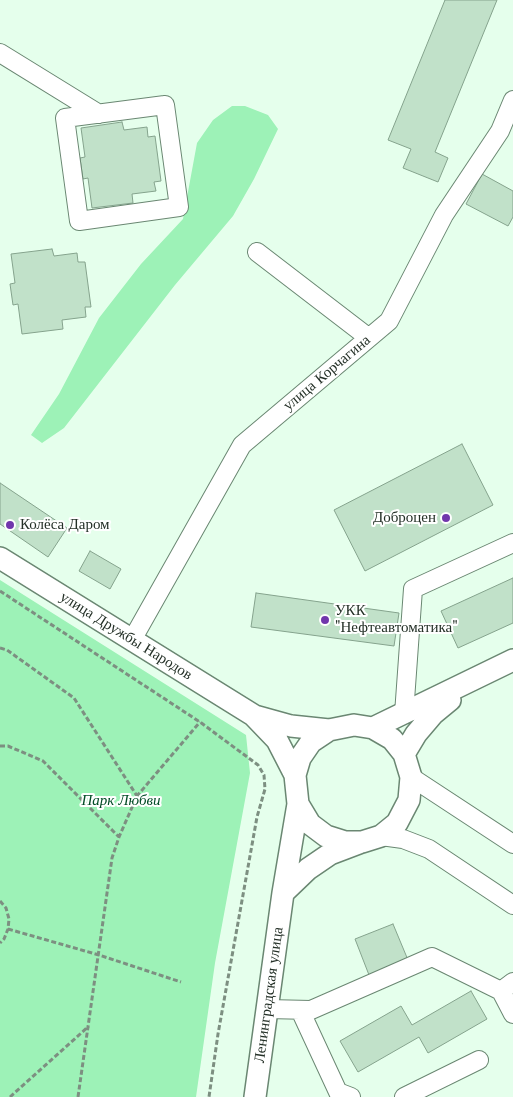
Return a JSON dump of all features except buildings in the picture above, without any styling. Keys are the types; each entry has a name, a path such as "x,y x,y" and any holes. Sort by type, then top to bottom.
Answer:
{"main road":[{"name":"улица Дружбы Народов","path":"0,558 253,715"},
{"path":"373,728 513,660"},
{"path":"404,754 416,734 433,714 483,673"},
{"path":"253,715 291,726 329,730 354,725 373,728 392,739 404,754 412,777 410,800 397,823 371,839 330,854 308,869 283,894"},
{"path":"253,715 277,740 295,775 298,804 310,824 326,836 345,842 371,839"},
{"path":"295,775 300,758 311,742 329,730"},
{"name":"Ленинградская улица","path":"255,1097 283,894 298,804"}],"street":[{"path":"0,53 98,114 165,105 179,207 80,221 65,118 98,114"},
{"name":"улица Корчагина","path":"132,640 242,445 389,322 444,215 500,131 513,100"},
{"path":"257,252 369,338"},
{"path":"404,714 413,589 513,543"},
{"path":"412,777 513,844"},
{"path":"371,839 403,838 429,849 513,905"},
{"path":"267,1009 311,1010 432,957 507,986 513,1014"},
{"path":"300,1010 338,1092 351,1097"},
{"path":"404,1097 479,1060"}],"path":[{"path":"0,591 200,722 258,765 264,775 265,788 257,818 218,1034 209,1097"},
{"path":"0,648 7,650 74,698 137,796"},
{"path":"78,1097 112,858 137,796 200,722"},
{"path":"0,746 8,746 43,762 119,837"},
{"path":"0,901 6,908 9,919 8,929 0,943"},
{"path":"8,929 99,955 181,982"},
{"path":"10,1097 89,1026"}],"green space":[{"path":"232,106 245,106 268,115 278,129 254,179 233,216 175,285 64,428 42,443 31,435 59,394 99,318 141,264 183,219 197,143 213,120"},
{"name":"Парк Любви","path":"0,580 246,735 250,773 215,963 196,1097 0,1097"}],"place":[{"name":"Доброцен","path":"446,518"},
{"name":"Колёса Даром","path":"10,525"},
{"name":"УКК \"Нефтеавтоматика\"","path":"325,620"}]}
